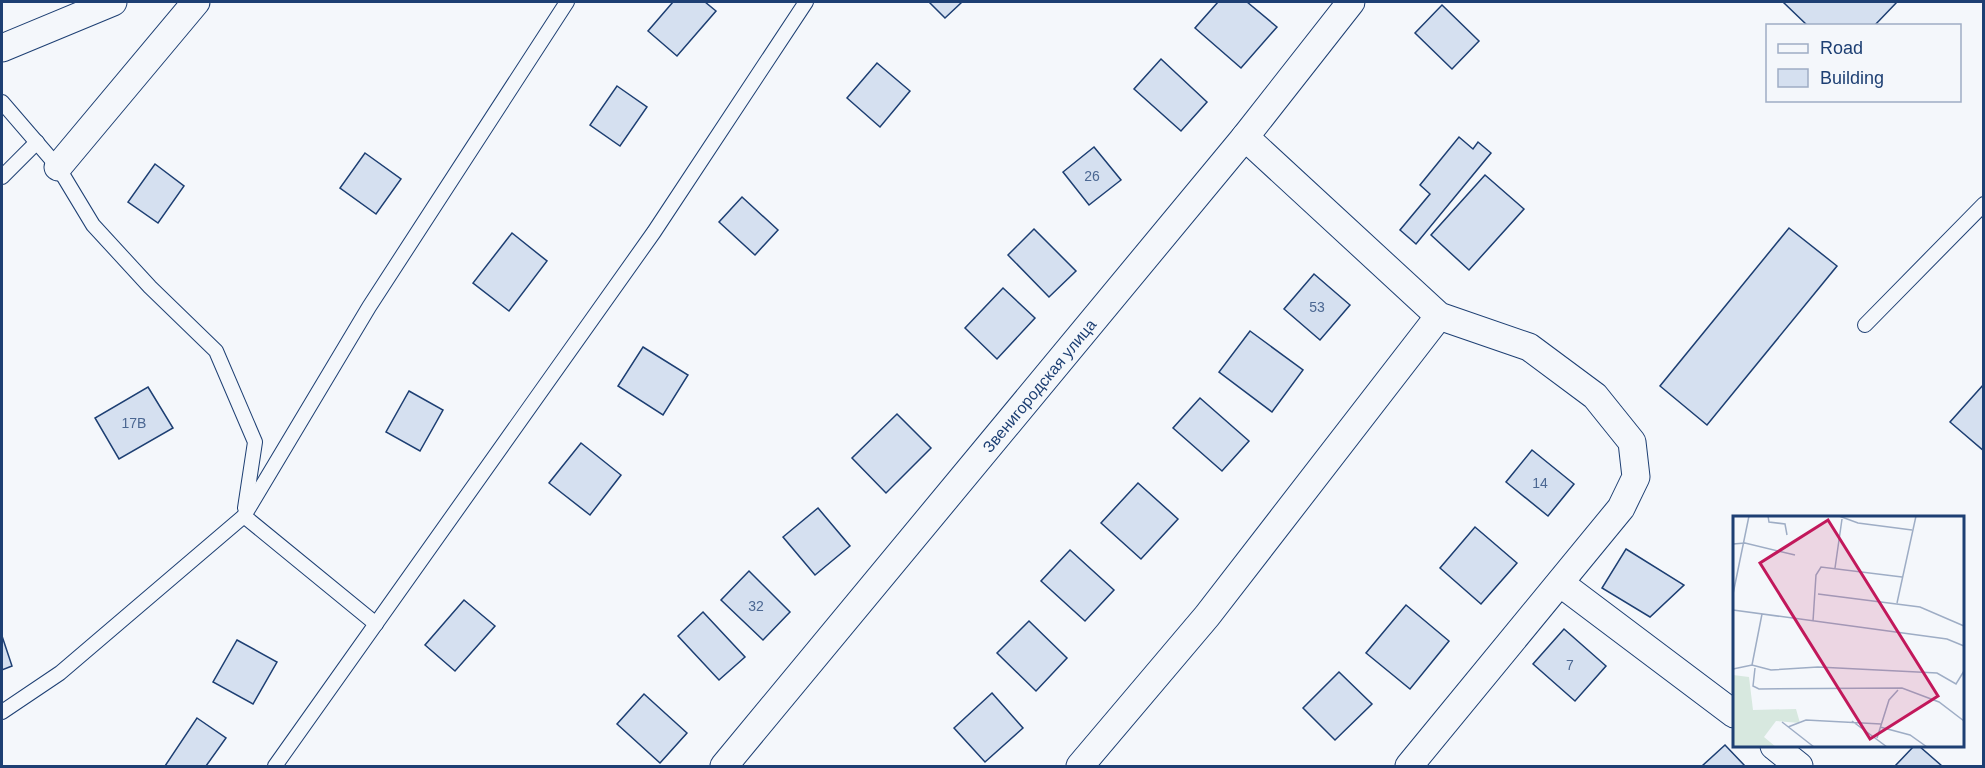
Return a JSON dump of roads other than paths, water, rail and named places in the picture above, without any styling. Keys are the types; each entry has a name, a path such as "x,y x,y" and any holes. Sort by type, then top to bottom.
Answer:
{"street":[{"path":"2,48 113,2"},
{"path":"58,167 196,2"},
{"name":"Звенигородская улица","path":"724,766 1245,137 1351,2"},
{"path":"1245,137 1438,316 1529,347 1595,396 1632,442 1636,477 1621,508 1408,766"},
{"path":"1080,766 1207,616 1438,316"},
{"path":"1560,583 1733,713"},
{"path":"1774,747 1799,766"}],"lane":[{"path":"2,712 60,673 244,516 366,312 567,2"},
{"path":"274,766 654,232 806,2"},
{"path":"2,102 58,167 93,225 150,287 216,351 255,442 244,516"},
{"path":"2,177 37,142"},
{"path":"1865,325 1983,204"},
{"path":"244,516 376,624"}]}
